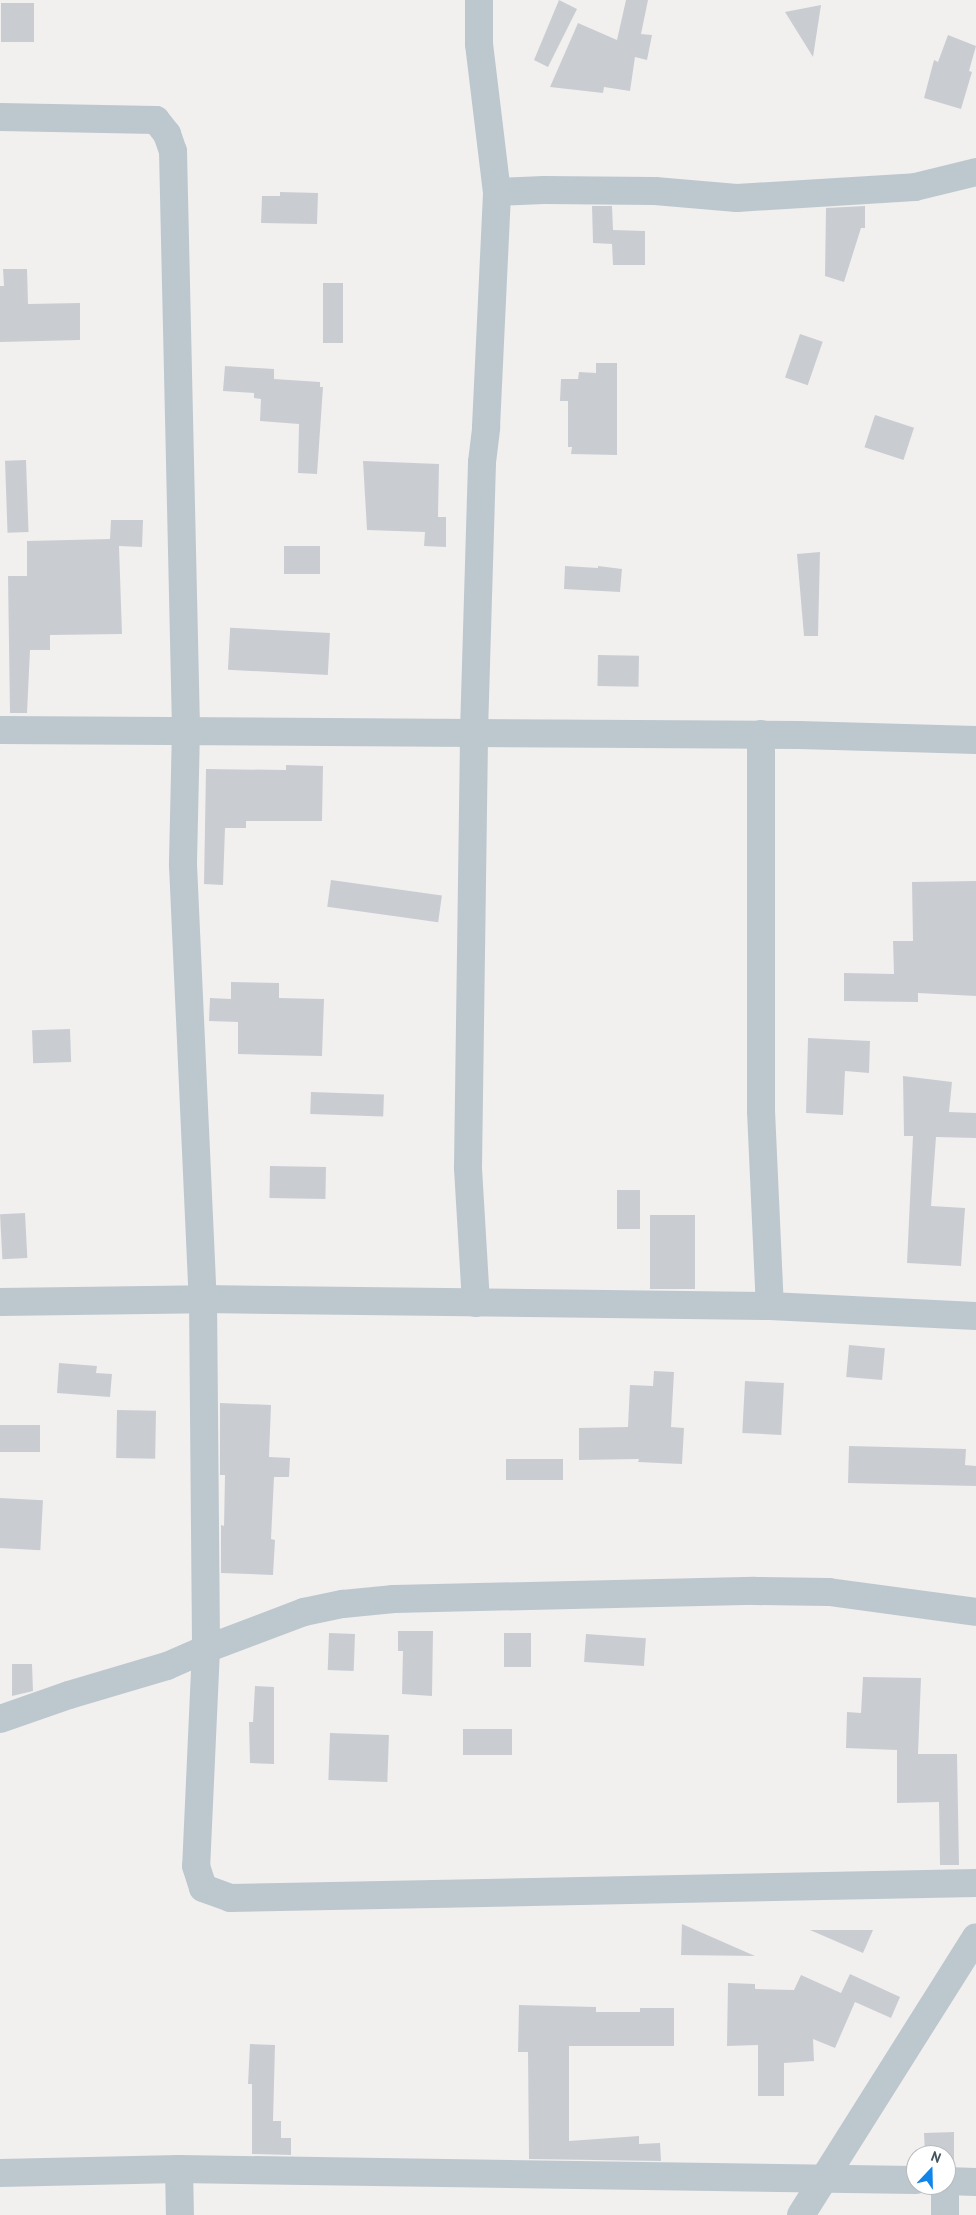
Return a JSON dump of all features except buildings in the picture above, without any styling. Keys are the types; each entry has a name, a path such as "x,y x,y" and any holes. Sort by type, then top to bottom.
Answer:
{"street":[{"path":"476,1304 468,1167 474,732 482,462 486,427 497,192 479,44 479,0"},
{"path":"0,117 156,120 167,134 173,151 186,729 183,866 203,1299 206,1649 196,1866 203,1888 230,1898 976,1883"},
{"path":"497,192 544,190 655,191 736,198 915,187 976,172"},
{"path":"0,730 186,729 761,734 976,740"},
{"path":"761,734 761,1111 770,1306"},
{"path":"0,1302 203,1299 476,1304 770,1306 976,1316"},
{"path":"0,1719 68,1695 168,1666 206,1649 304,1612 343,1604 394,1599 675,1592 819,1592 976,1612"},
{"path":"801,2215 976,1937"},
{"path":"179,2169 180,2215"},
{"path":"0,2173 179,2169 906,2180"},
{"path":"956,2181 976,2182"},
{"path":"945,2195 945,2215"}]}
